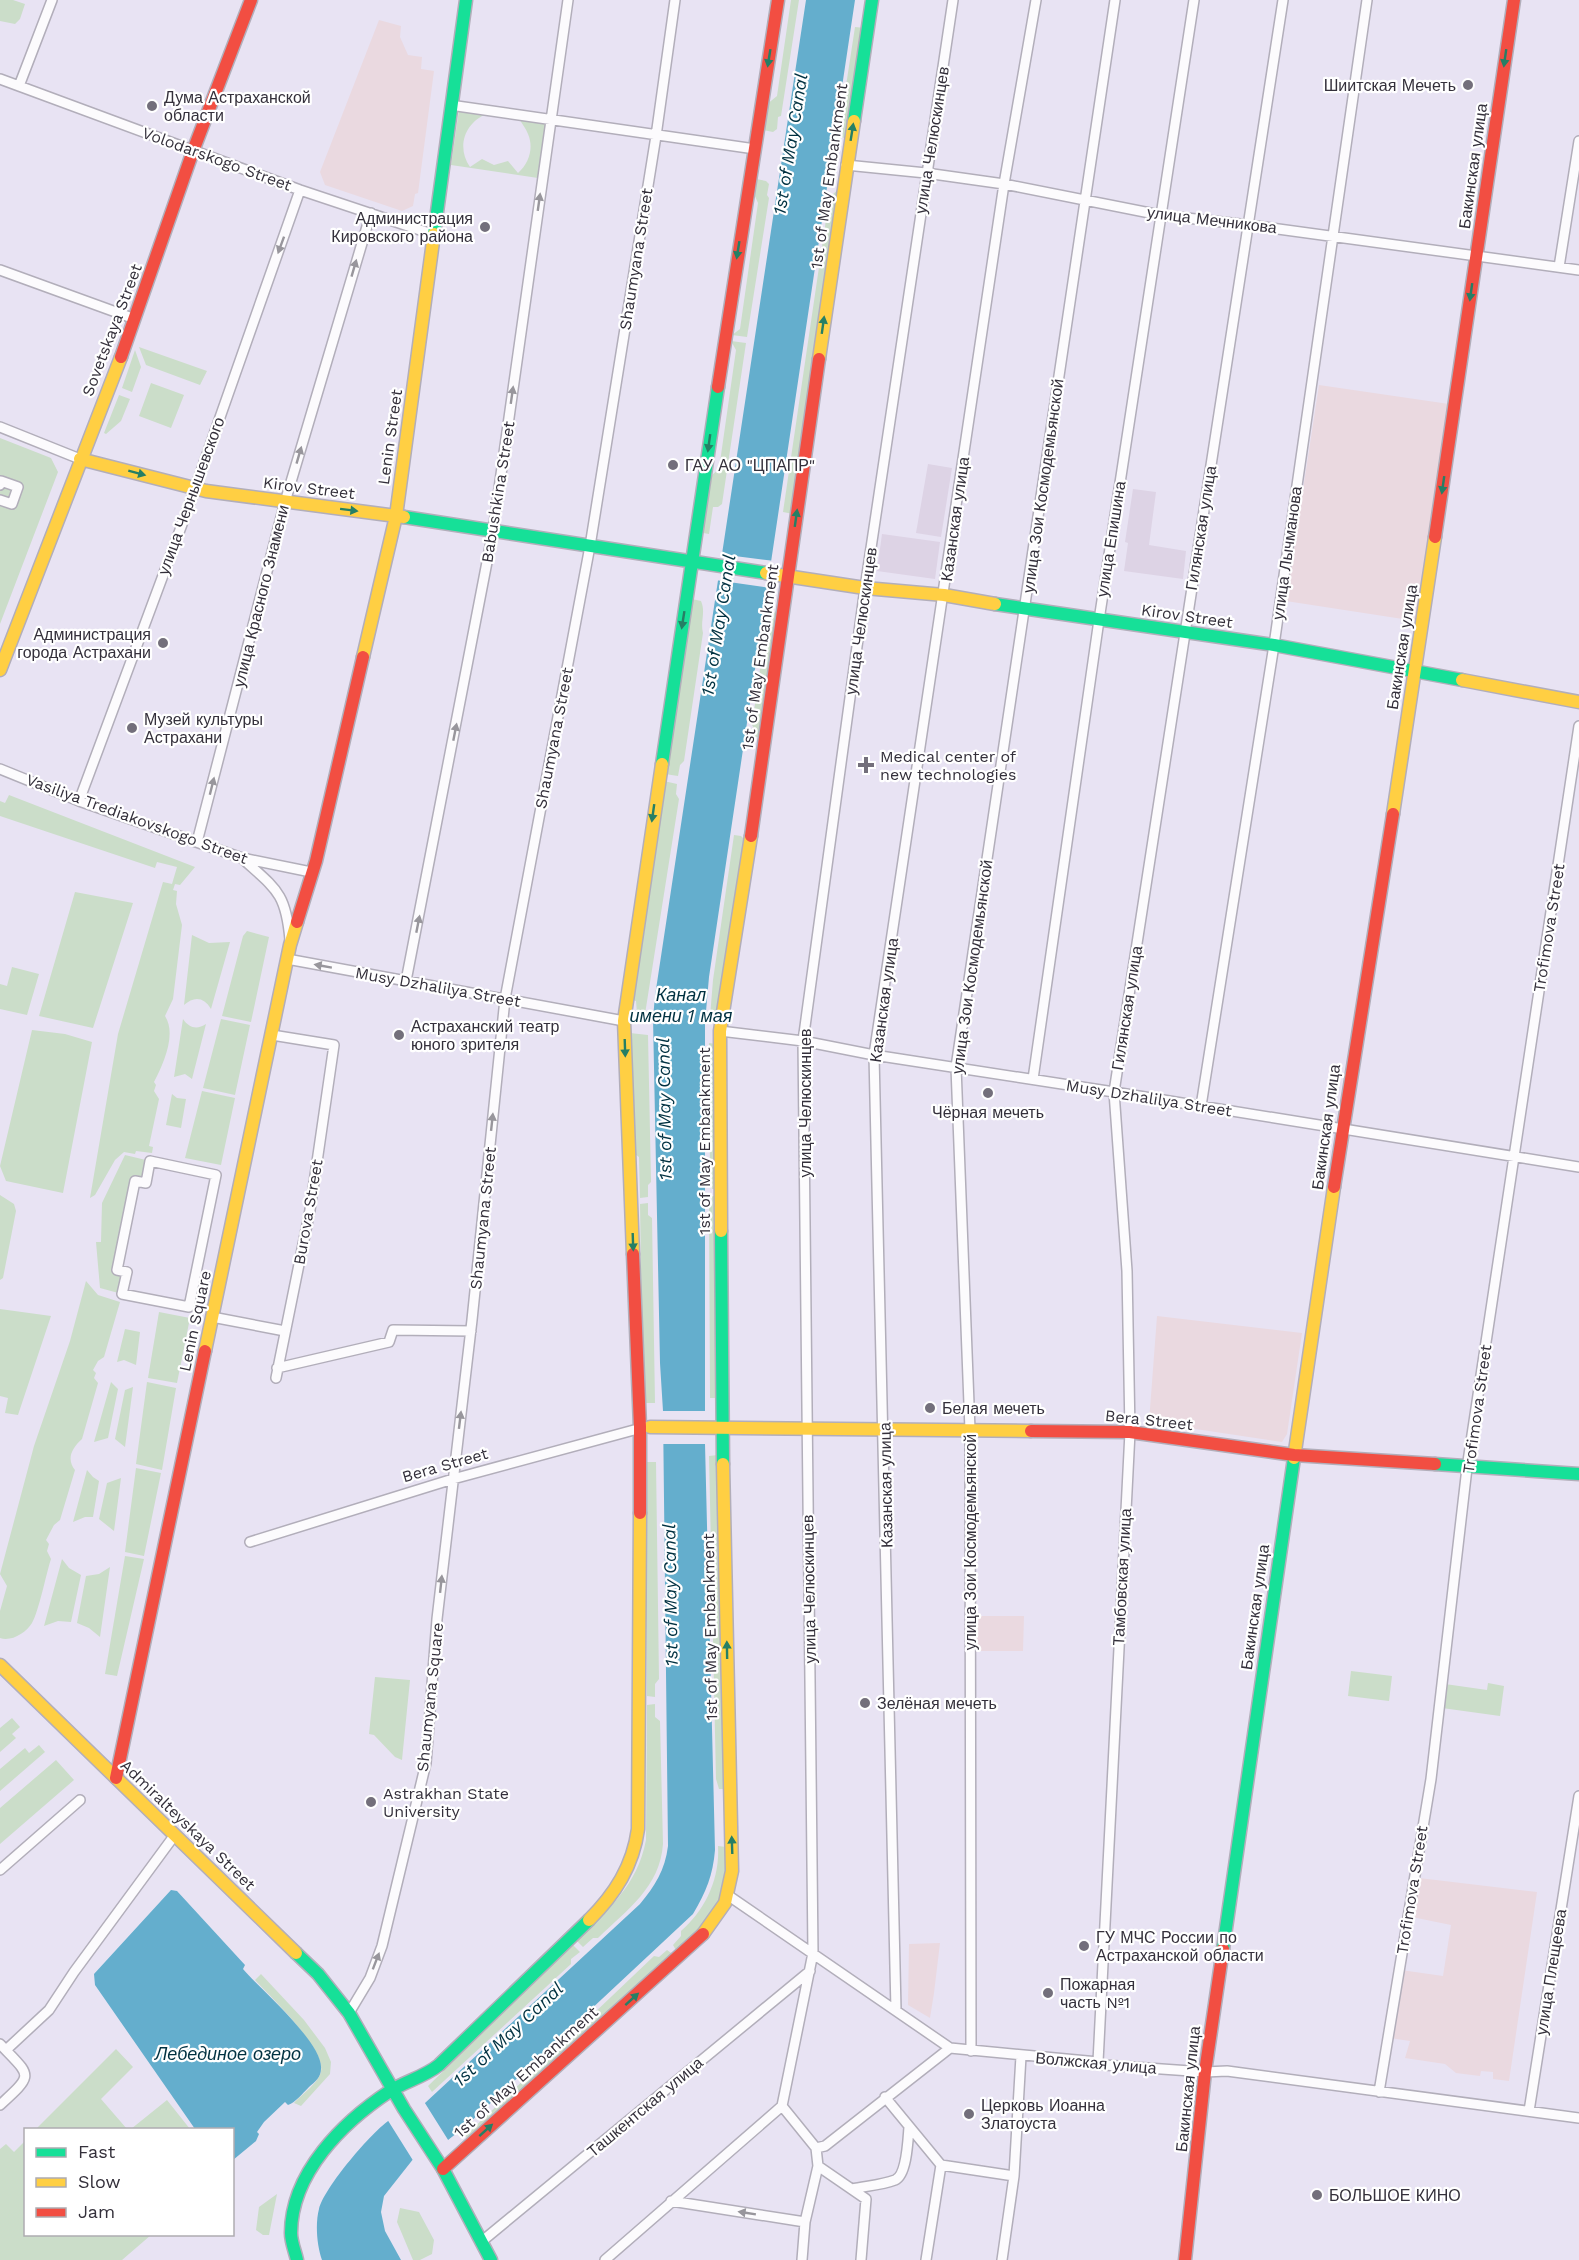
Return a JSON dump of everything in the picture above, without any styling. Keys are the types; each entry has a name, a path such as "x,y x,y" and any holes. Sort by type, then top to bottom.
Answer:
{"main road":[{"name":"Sovetskaya Street","path":"0,670 135,319 193,151 251,0"},
{"name":"Lenin Street","path":"311,872 396,516 466,0"},
{"path":"297,2260 292,2249 291,2222 296,2198 304,2177 326,2149 364,2109 393,2089 436,2068 602,1907 621,1881 634,1856 638,1829 645,1427 624,1021 778,0"},
{"name":"1st of May Embankment","path":"440,2164 696,1941 719,1915 729,1896 732,1857 718,1427 720,1031 759,781 783,575 872,0"},
{"name":"Бакинская улица","path":"1185,2260 1205,2072 1294,1455 1342,1130 1416,670 1514,0"},
{"name":"Kirov Street","path":"80,459 206,491 396,516 865,588 944,595 1274,645 1579,702"},
{"name":"Lenin Square","path":"116,1778 290,945 311,872"},
{"name":"Bera Street","path":"645,1427 1130,1432 1294,1455 1579,1474"},
{"name":"Admiralteyskaya Street","path":"0,1665 318,1974 349,2013"},
{"path":"349,2013 404,2109 440,2164 491,2260"}],"street":[{"path":"19,86 52,0"},
{"name":"Babushkina Street","path":"406,981 494,531 568,0"},
{"name":"Shaumyana Street","path":"453,1479 471,1331 505,999 590,546 656,136 675,0"},
{"name":"улица Челюскинцев","path":"782,2106 813,1953 803,1041 865,588 953,0"},
{"name":"Казанская улица","path":"896,2010 885,1428 874,1055 1004,184 1036,0"},
{"name":"улица Зои Космодемьянской","path":"971,2051 970,1430 956,1067 1115,0"},
{"name":"улица Епишина","path":"1033,1079 1099,620 1194,0"},
{"name":"Гилянская улица","path":"1114,1092 1283,0"},
{"name":"улица Лычманова","path":"1201,1106 1274,645 1367,0"},
{"name":"Volodarskogo Street","path":"0,80 300,190 435,236"},
{"path":"457,106 755,149"},
{"path":"1559,267 1579,141"},
{"name":"улица Мечникова","path":"846,165 1004,184 1160,214 1579,270"},
{"name":"улица Чернышевского","path":"79,801 195,488 300,190"},
{"name":"улица Красного Знамени","path":"197,842 285,502 371,213"},
{"path":"0,270 135,319"},
{"name":"Kirov Street","path":"0,427 80,459"},
{"path":"0,485 1,481 18,487 12,504 0,500"},
{"name":"Trofimova Street","path":"1379,2092 1431,1779 1467,1468 1579,726"},
{"name":"Vasiliya Trediakovskogo Street","path":"0,769 79,801 242,858 311,872"},
{"path":"242,858 273,886 284,902 290,945"},
{"name":"Musy Dzhalilya Street","path":"287,960 624,1021"},
{"name":"Musy Dzhalilya Street","path":"720,1031 803,1041 874,1055 1579,1167"},
{"name":"Burova Street","path":"272,1035 334,1045 310,1210 277,1373 389,1342 393,1330 471,1331"},
{"name":"Тамбовская улица","path":"1098,2062 1130,1432 1127,1271 1114,1092"},
{"name":"Lenin Square","path":"150,1161 216,1175 189,1307 122,1294 127,1272 117,1270 135,1181 146,1183 150,1161"},
{"path":"212,1317 285,1331"},
{"name":"Bera Street","path":"250,1542 453,1479 645,1427"},
{"name":"Shaumyana Square","path":"349,2013 370,1978 382,1946 426,1763 437,1619 453,1479"},
{"name":"улица Плещеева","path":"1529,2111 1579,1796"},
{"path":"0,1870 80,1800"},
{"path":"0,2105 23,2084 25,2078 25,2071 3,2047 49,2010 107,1926 174,1836"},
{"name":"Волжская улица","path":"729,1896 950,2048 1098,2062 1104,2065 1266,2075 1579,2118"},
{"name":"Ташкентская улица","path":"481,2242 810,1971"},
{"path":"816,2148 825,2146 950,2048"},
{"path":"1002,2260 1014,2176 1021,2056"},
{"path":"885,2097 941,2165 1014,2176"},
{"path":"605,2260 782,2106 816,2148 818,2166 805,2222 802,2260"},
{"path":"852,2189 895,2180 901,2176 904,2169 909,2127"},
{"path":"926,2260 941,2165"},
{"path":"818,2166 866,2199 861,2260"},
{"path":"671,2201 805,2222"}],"shaded area":[{"path":"379,20 401,26 400,37 408,55 422,57 421,69 434,71 418,193 415,194 413,206 402,211 325,185 320,172"},
{"path":"1319,385 1449,404 1416,621 1286,601"},
{"path":"928,464 952,468 941,537 916,533"},
{"path":"1133,489 1156,492 1149,545 1186,551 1183,579 1124,571 1128,543 1125,542"},
{"path":"882,534 940,542 935,579 877,571"},
{"path":"1157,1316 1302,1333 1287,1434 1282,1442 1149,1422"},
{"path":"977,1616 1024,1616 1023,1651 977,1651"},
{"path":"1419,1878 1537,1892 1509,2081 1493,2079 1493,2072 1481,2071 1480,2076 1456,2073 1445,2064 1405,2058 1410,2041 1390,2038 1401,1970 1443,1976 1451,1925 1412,1917"},
{"path":"940,1943 930,2018 908,2005 909,1944"}],"green space":[{"path":"0,0 13,0 25,4 20,19 15,24 0,21"},
{"path":"791,0 799,0 781,116 778,117 777,129 773,132 763,130 766,105 777,96"},
{"path":"855,27 865,28 848,141 841,136 843,127 840,125"},
{"path":"459,110 487,114 473,123 465,136 464,151 470,167 482,159 494,165 508,161 518,173 528,160 531,145 519,118 547,122 538,178 451,165"},
{"path":"756,179 769,184 767,195 769,198 747,337 732,335 740,329 758,203 754,194"},
{"path":"840,188 793,514 783,512 828,206 832,195"},
{"path":"731,341 746,343 722,504 713,507 709,534 703,533 712,475 719,469 736,350"},
{"path":"139,347 207,371 200,385 146,365"},
{"path":"135,350 141,367 132,392 122,388"},
{"path":"151,383 184,395 171,428 139,416"},
{"path":"119,395 130,399 121,421 106,434 104,433"},
{"path":"0,438 51,458 58,472 0,624"},
{"path":"692,599 701,601 703,633 684,761 680,765 678,776 665,774"},
{"path":"779,608 759,737 754,737 755,730 752,725 764,641 769,638 774,613"},
{"path":"664,781 677,784 676,794 679,799 645,1014 637,1013 636,1001 632,1000"},
{"path":"9,795 195,867 180,885 175,884 173,890 177,891 176,904 182,925 173,999 165,1016 170,1032 169,1040 165,1058 154,1082 156,1085 154,1091 159,1099 149,1146 153,1147 152,1153 124,1152 115,1160 95,1195 90,1198 118,1034 163,882 172,884 177,867 157,862 155,868 0,816 0,801 5,803"},
{"path":"734,835 741,836 745,840 718,1017 710,1017 713,980"},
{"path":"75,892 133,903 93,1028 39,1016"},
{"path":"247,931 269,937 251,1022 222,1016 243,936"},
{"path":"192,935 209,943 230,942 211,1009 199,999 191,1000 184,1005"},
{"path":"12,967 39,974 27,1015 0,1009 0,984 7,986"},
{"path":"183,1019 193,1027 206,1024 192,1079 185,1074 174,1077"},
{"path":"221,1019 250,1025 235,1095 203,1088"},
{"path":"32,1030 65,1034 92,1042 63,1193 6,1181 0,1166"},
{"path":"630,1033 648,1035 651,1182 648,1185 648,1197 640,1198 639,1157 632,1152"},
{"path":"709,1043 716,1044 716,1189 712,1189 710,1179"},
{"path":"202,1091 235,1098 221,1165 185,1158"},
{"path":"172,1094 177,1098 186,1099 181,1128 166,1125"},
{"path":"125,1155 150,1161 146,1183 135,1181 117,1270 127,1272 122,1294 100,1288 96,1242 101,1242 102,1203"},
{"path":"0,1195 14,1204 16,1211 3,1278 0,1280"},
{"path":"712,1196 716,1196 718,1398 710,1398 709,1203 712,1201"},
{"path":"648,1203 648,1215 652,1218 655,1403 640,1403 639,1341 642,1333 640,1204"},
{"path":"86,1281 98,1295 120,1302 104,1357 98,1361 93,1370 96,1373 94,1378 98,1383 82,1439 71,1454 72,1466 75,1470 60,1520 54,1525 46,1540 49,1544 47,1551 51,1559 35,1617 29,1627 18,1636 4,1639 0,1638 0,1611 7,1586 0,1574 34,1446 70,1341"},
{"path":"0,1309 51,1316 18,1415 5,1413 8,1398 0,1396"},
{"path":"159,1312 190,1318 177,1383 148,1378"},
{"path":"125,1329 140,1332 136,1365 124,1360 117,1362"},
{"path":"111,1382 118,1389 108,1438 94,1442"},
{"path":"147,1382 176,1388 162,1470 136,1464"},
{"path":"133,1387 125,1447 115,1439 125,1390"},
{"path":"718,1455 725,1789 719,1789 716,1779 709,1456"},
{"path":"645,1462 656,1462 659,1679 655,1684 655,1697 647,1696"},
{"path":"136,1468 161,1473 144,1556 125,1552"},
{"path":"87,1470 99,1481 93,1517 85,1517 73,1522"},
{"path":"121,1478 114,1531 99,1519 107,1483"},
{"path":"125,1556 144,1559 117,1676 105,1674"},
{"path":"62,1559 69,1568 81,1575 71,1622 58,1621 44,1626"},
{"path":"110,1567 100,1637 89,1628 77,1623 86,1576 99,1574"},
{"path":"1351,1671 1392,1676 1389,1701 1348,1696"},
{"path":"375,1677 410,1680 402,1760 395,1757 374,1735 369,1734"},
{"path":"1488,1683 1504,1686 1500,1716 1442,1708 1445,1684 1487,1690"},
{"path":"655,1704 655,1717 660,1721 663,1844 661,1859 656,1873 640,1897 598,1938 593,1938 583,1947 577,1941 620,1896 636,1871 642,1856 646,1840 647,1705"},
{"path":"12,1718 20,1727 12,1734 16,1738 0,1752 0,1728"},
{"path":"39,1745 45,1752 0,1791 0,1769 25,1748 29,1753"},
{"path":"56,1760 74,1780 0,1844 0,1808"},
{"path":"718,1846 726,1847 725,1881 721,1894 710,1917 677,1952 673,1945 681,1936 681,1931 704,1904 714,1882"},
{"path":"573,1945 580,1952 571,1959 571,1964 432,2092 428,2086"},
{"path":"667,1950 674,1955 470,2141 465,2136 654,1956 659,1957"},
{"path":"261,1974 304,2020 325,2048 331,2062 330,2074 301,2106 294,2103 317,2080 321,2071 320,2062 315,2050 296,2024 255,1980"},
{"path":"116,2049 133,2067 101,2099 126,2128 37,2128"},
{"path":"167,2100 189,2128 132,2128"},
{"path":"24,2142 24,2236 150,2236 122,2260 0,2260 0,2149 6,2144 14,2152"},
{"path":"277,2194 269,2235 263,2235 256,2230 259,2207"},
{"path":"400,2208 419,2212 434,2240 432,2254 420,2260 413,2260 397,2222"}],"water":[{"name":"Канал имени 1 мая","path":"806,0 855,0 709,977 705,1023 705,1444 715,1850 713,1867 705,1891 693,1914 466,2126 448,2140 414,2158 384,2196 381,2212 385,2231 401,2260 322,2260 317,2235 319,2209 330,2188 372,2135 391,2119 425,2103 640,1904 659,1877 667,1855 663,1411 653,1018"},
{"name":"Лебединое озеро","path":"171,1890 177,1891 245,1965 243,1969 302,2031 319,2058 320,2074 296,2100 288,2105 285,2102 264,2122 257,2132 259,2134 256,2141 234,2159 234,2128 194,2128 95,1985 94,1974"}],"pier":[{"path":"719,554 775,561 771,588 715,580"},
{"path":"660,1411 709,1411 708,1444 660,1444"},
{"path":"423,2100 450,2143 414,2162 387,2119"}],"traffic: fast":[{"path":"434,234 466,0"},
{"path":"854,121 872,0"},
{"path":"662,764 718,387"},
{"path":"404,517 766,573"},
{"path":"995,604 1274,645 1462,680"},
{"path":"721,1231 723,1464"},
{"path":"1223,1949 1294,1458"},
{"path":"1435,1464 1579,1474"},
{"path":"297,2260 291,2236 293,2211 300,2190 323,2151 338,2134 372,2104 402,2084 439,2065 589,1920"},
{"path":"296,1953 318,1974 349,2013 404,2109 443,2169 491,2260"}],"traffic: slow":[{"path":"819,359 854,121"},
{"path":"363,657 396,516 434,234"},
{"path":"0,670 121,357"},
{"path":"80,459 206,491 404,517"},
{"path":"1393,814 1435,537"},
{"path":"766,573 865,588 944,595 995,604"},
{"path":"1462,680 1579,702"},
{"path":"633,1254 624,1021 662,764"},
{"path":"721,1231 720,1031 751,836"},
{"path":"205,1351 290,945 297,922"},
{"path":"1294,1458 1334,1187"},
{"path":"650,1427 1031,1431"},
{"path":"703,1934 725,1903 732,1871 723,1464"},
{"path":"589,1920 615,1890 621,1879 632,1855 638,1829 640,1513"},
{"path":"0,1665 296,1953"}],"traffic: jam":[{"path":"121,357 193,151 251,0"},
{"path":"718,387 778,0"},
{"path":"1435,537 1514,0"},
{"path":"751,836 819,359"},
{"path":"297,922 316,861 363,657"},
{"path":"1334,1187 1393,814"},
{"path":"633,1254 640,1427 640,1513"},
{"path":"116,1778 205,1351"},
{"path":"1031,1431 1130,1432 1294,1455 1435,1464"},
{"path":"443,2169 703,1934"},
{"path":"1185,2260 1205,2072 1223,1949"}],"place":[{"name":"Шиитская Мечеть","path":"1468,85"},
{"name":"Дума Астраханской области","path":"152,106"},
{"name":"Администрация Кировского района","path":"485,227"},
{"name":"ГАУ АО \"ЦПАПР\"","path":"673,465"},
{"name":"Администрация города Астрахани","path":"163,643"},
{"name":"Музей культуры Астрахани","path":"132,728"},
{"name":"Medical center of new technologies","path":"866,765"},
{"name":"Астраханский театр юного зрителя","path":"399,1035"},
{"name":"Чёрная мечеть","path":"988,1093"},
{"name":"Белая мечеть","path":"930,1408"},
{"name":"Зелёная мечеть","path":"865,1703"},
{"name":"Astrakhan State University","path":"371,1802"},
{"name":"ГУ МЧС России по Астраханской области","path":"1084,1946"},
{"name":"Пожарная часть №1","path":"1048,1993"},
{"name":"Церковь Иоанна Златоуста","path":"969,2114"},
{"name":"БОЛЬШОЕ КИНО","path":"1317,2195"}],"water label":[{"name":"1st of May Canal","path":"790,144"},
{"name":"1st of May Canal","path":"718,625"},
{"name":"1st of May Canal","path":"664,1109"},
{"name":"1st of May Canal","path":"670,1595"},
{"name":"1st of May Canal","path":"508,2034"}]}
